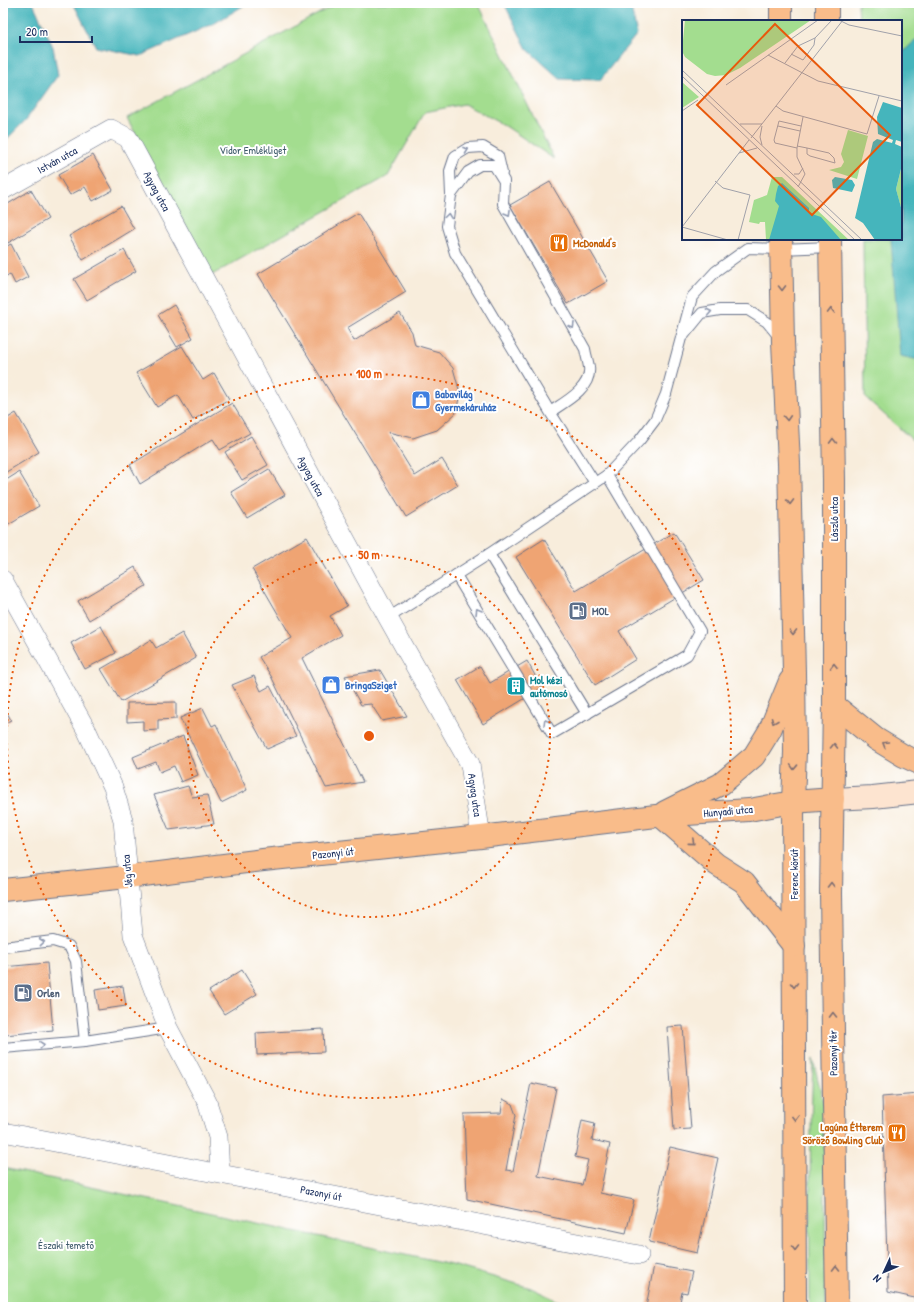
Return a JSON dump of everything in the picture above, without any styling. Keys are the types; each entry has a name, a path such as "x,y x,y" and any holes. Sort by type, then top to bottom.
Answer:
{"main road":[{"path":"781,3 781,20"},
{"path":"827,3 827,20"},
{"name":"László utca","path":"830,243 834,480 833,798"},
{"path":"781,244 783,342 789,463 794,672 770,730 754,756 721,784 659,816 716,864 744,882 794,946 795,1307"},
{"name":"Ferenc körút","path":"794,672 794,946"},
{"path":"834,705 876,739 919,763"},
{"name":"Hunyadi utca","path":"659,816 749,810 793,802 833,798"},
{"name":"Pazonyi tér","path":"833,798 831,893 837,1307"},
{"name":"Pazonyi út","path":"3,890 659,816"}],"street":[{"name":"István utca","path":"3,190 111,129"},
{"name":"Agyag utca","path":"111,129 128,138 388,618 470,764 481,837"},
{"name":"Jég utca","path":"3,580 88,731 113,787 123,820 133,936 168,1028 207,1102 218,1137 220,1174"},
{"path":"833,798 919,792"},
{"name":"Pazonyi út","path":"3,1132 639,1255"}],"lane":[{"path":"550,412 570,399 585,384 589,369 585,349 503,204 504,181 498,156 483,147 468,148 455,156 450,171 451,195 447,226 455,254 550,412 596,483"},
{"path":"451,195 468,172 480,165 494,165 504,181"},
{"path":"388,618 489,554 607,475 639,441 655,420 666,394 692,297 716,271 748,248 781,244 830,243"},
{"path":"682,338 702,313 720,310 748,310 767,322 783,342"},
{"path":"456,575 552,734 687,655 700,630 607,475"},
{"path":"489,554 587,714"},
{"path":"3,947 53,941 68,946 76,961 85,1041"},
{"path":"3,1048 85,1041 168,1028"}],"green space":[{"name":"Vidor Emlékliget","path":"338,3 478,3 554,159 507,127 464,104 425,112 388,176 212,275 127,118"},
{"path":"858,3 919,3 919,446 865,397 863,240 902,240 902,20 859,20"},
{"path":"813,1059 824,1106 826,1307 810,1307 810,1183"},
{"name":"Északi temető","path":"3,1168 456,1266 531,1288 571,1307 3,1307"}],"water":[{"path":"3,3 33,3 53,47 58,75 26,120 3,143"},
{"path":"73,3 248,3 215,23 140,56 96,47"},
{"path":"504,3 630,3 637,34 600,80 560,79 527,49"},
{"path":"919,37 919,360 900,356 891,240 902,240 902,53"}],"building":[{"path":"93,155 113,190 93,201 85,187 70,195 58,175"},
{"name":"McDonald's","path":"550,182 608,281 568,304 510,205"},
{"path":"31,190 48,219 8,243 3,234 3,207"},
{"path":"121,206 134,229 83,260 69,236"},
{"path":"358,213 406,292 347,328 354,341 400,313 412,332 415,345 439,352 453,368 460,393 456,413 437,430 413,438 388,432 415,476 442,459 458,485 406,517 258,274"},
{"path":"11,244 28,277 15,284 10,274 3,278 3,248"},
{"path":"124,250 136,271 87,300 74,279"},
{"path":"174,305 193,338 177,347 158,315"},
{"path":"182,346 203,380 214,373 229,399 193,420 178,395 157,407 136,373"},
{"path":"232,403 250,433 220,450 213,439 140,484 130,465"},
{"path":"16,413 39,452 3,474 3,421"},
{"path":"251,436 268,465 242,480 225,452"},
{"path":"269,469 285,495 247,518 231,492"},
{"path":"19,472 39,506 5,526 3,522 3,482"},
{"path":"674,532 704,580 619,631 636,659 595,685 516,557 544,539 576,591"},
{"path":"307,537 347,606 330,616 341,635 302,658 363,782 326,788 271,676 259,657 292,638 252,569"},
{"path":"135,567 146,586 89,620 78,601"},
{"path":"101,626 116,653 85,669 71,643"},
{"path":"182,633 196,658 121,702 101,669 151,640 156,648"},
{"path":"527,661 542,688 483,724 457,680 480,666 490,683"},
{"path":"380,670 407,716 382,721 371,704 361,705 345,676"},
{"path":"254,676 261,691 270,686 296,736 267,749 232,685"},
{"path":"176,702 176,719 158,720 158,730 143,731 143,721 127,722 127,703"},
{"path":"3,705 11,720 3,724"},
{"path":"203,708 212,726 216,724 247,790 221,803 180,718"},
{"path":"183,736 198,775 181,782 174,766 160,772 156,762 138,769 133,757"},
{"path":"188,786 192,797 207,795 214,824 169,830 154,795"},
{"path":"47,963 53,1030 5,1035 3,1022 3,967"},
{"path":"242,970 257,994 224,1014 209,991"},
{"path":"123,986 126,1006 98,1010 95,990"},
{"path":"683,1026 691,1129 674,1130 667,1027"},
{"path":"323,1029 324,1052 257,1055 256,1033"},
{"path":"531,1083 556,1088 538,1176 582,1185 588,1160 575,1157 582,1120 595,1123 592,1140 610,1144 600,1193 634,1200 626,1233 467,1199 464,1114 501,1113 503,1099 512,1104 516,1115 506,1170 513,1171"},
{"path":"919,1094 919,1299 888,1292 882,1097"},
{"path":"670,1147 718,1158 697,1253 649,1242"},
{"path":"654,1265 692,1272 687,1293 682,1292 679,1307 646,1307"}],"place":[{"name":"McDonald's","path":"559,243"},
{"name":"Babavilág Gyermekáruház","path":"421,400"},
{"name":"MOL","path":"578,611"},
{"name":"BringaSziget","path":"331,685"},
{"name":"Mol kézi autómosó","path":"516,686"},
{"name":"Orlen","path":"23,993"},
{"name":"Lagúna Étterem Söröző Bowling Club","path":"897,1133"}]}
